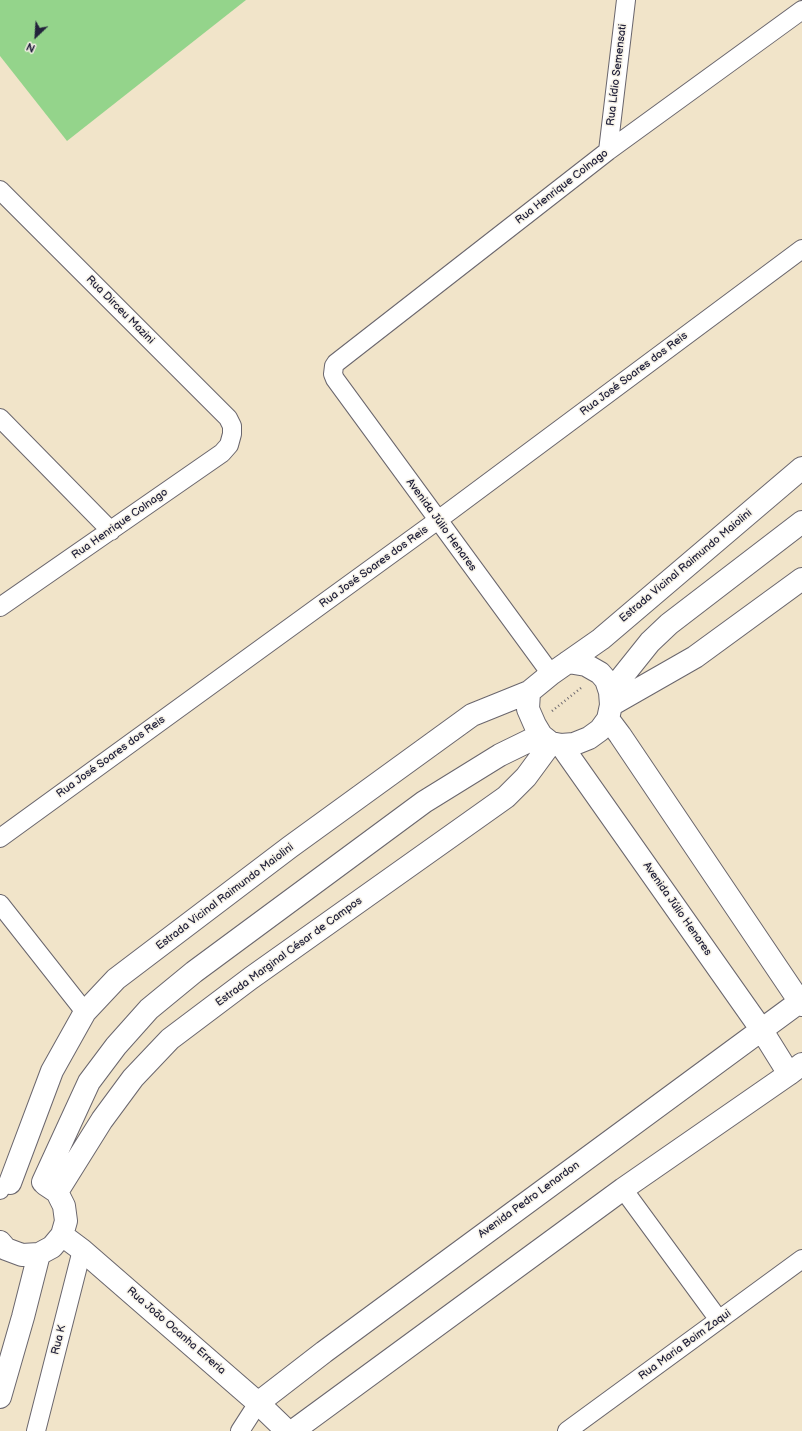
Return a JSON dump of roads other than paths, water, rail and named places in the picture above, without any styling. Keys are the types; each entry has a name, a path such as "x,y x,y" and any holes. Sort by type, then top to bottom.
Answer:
{"street":[{"name":"Rua Lídio Semensati","path":"608,151 626,0"},
{"name":"Rua Henrique Colnago","path":"333,374 336,363 608,151 802,10"},
{"name":"Rua Dirceu Mazini","path":"0,190 228,418 232,426 232,434"},
{"name":"Rua José Soares dos Reis","path":"0,838 438,520 802,249"},
{"name":"Avenida Júlio Henares","path":"333,374 335,379 551,674"},
{"path":"0,418 111,531"},
{"name":"Rua Henrique Colnago","path":"0,607 222,453 229,445 232,434"},
{"name":"Estrada Vicinal Raimundo Maiolini","path":"568,662 601,639 802,468"},
{"path":"50,1187 89,1082 116,1046 149,1009 194,972 424,802 500,755 551,741 574,744 589,738 600,730 610,705 650,642 669,624 802,522"},
{"path":"610,705 695,657 802,579"},
{"path":"551,741 535,726 528,709 529,692 568,662 586,665 600,672 606,680 610,705 624,742 801,1002"},
{"name":"Estrada Vicinal Raimundo Maiolini","path":"3,1188 52,1071 85,1012 116,979 290,847 472,715 529,692"},
{"name":"Avenida Júlio Henares","path":"551,741 761,1029 796,1069"},
{"name":"Estrada Marginal César de Campos","path":"50,1187 133,1078 170,1039 252,978 506,797 526,777 551,741"},
{"path":"0,904 85,1012"},
{"name":"Avenida Pedro Lenardon","path":"258,1403 324,1352 761,1029 801,1002"},
{"path":"293,1431 623,1189 796,1069"},
{"path":"0,1242 6,1249 22,1255 39,1254 52,1247 62,1235 66,1221 64,1206 50,1187 32,1179 20,1179 3,1188"},
{"path":"623,1189 719,1320"},
{"name":"Rua João Ocanha Erreria","path":"62,1235 82,1250 258,1403 287,1431"},
{"name":"Rua K","path":"36,1431 82,1250"},
{"path":"0,1397 39,1254"},
{"name":"Rua Maria Boim Zaqui","path":"567,1431 802,1259"},
{"path":"240,1431 258,1403"}]}
